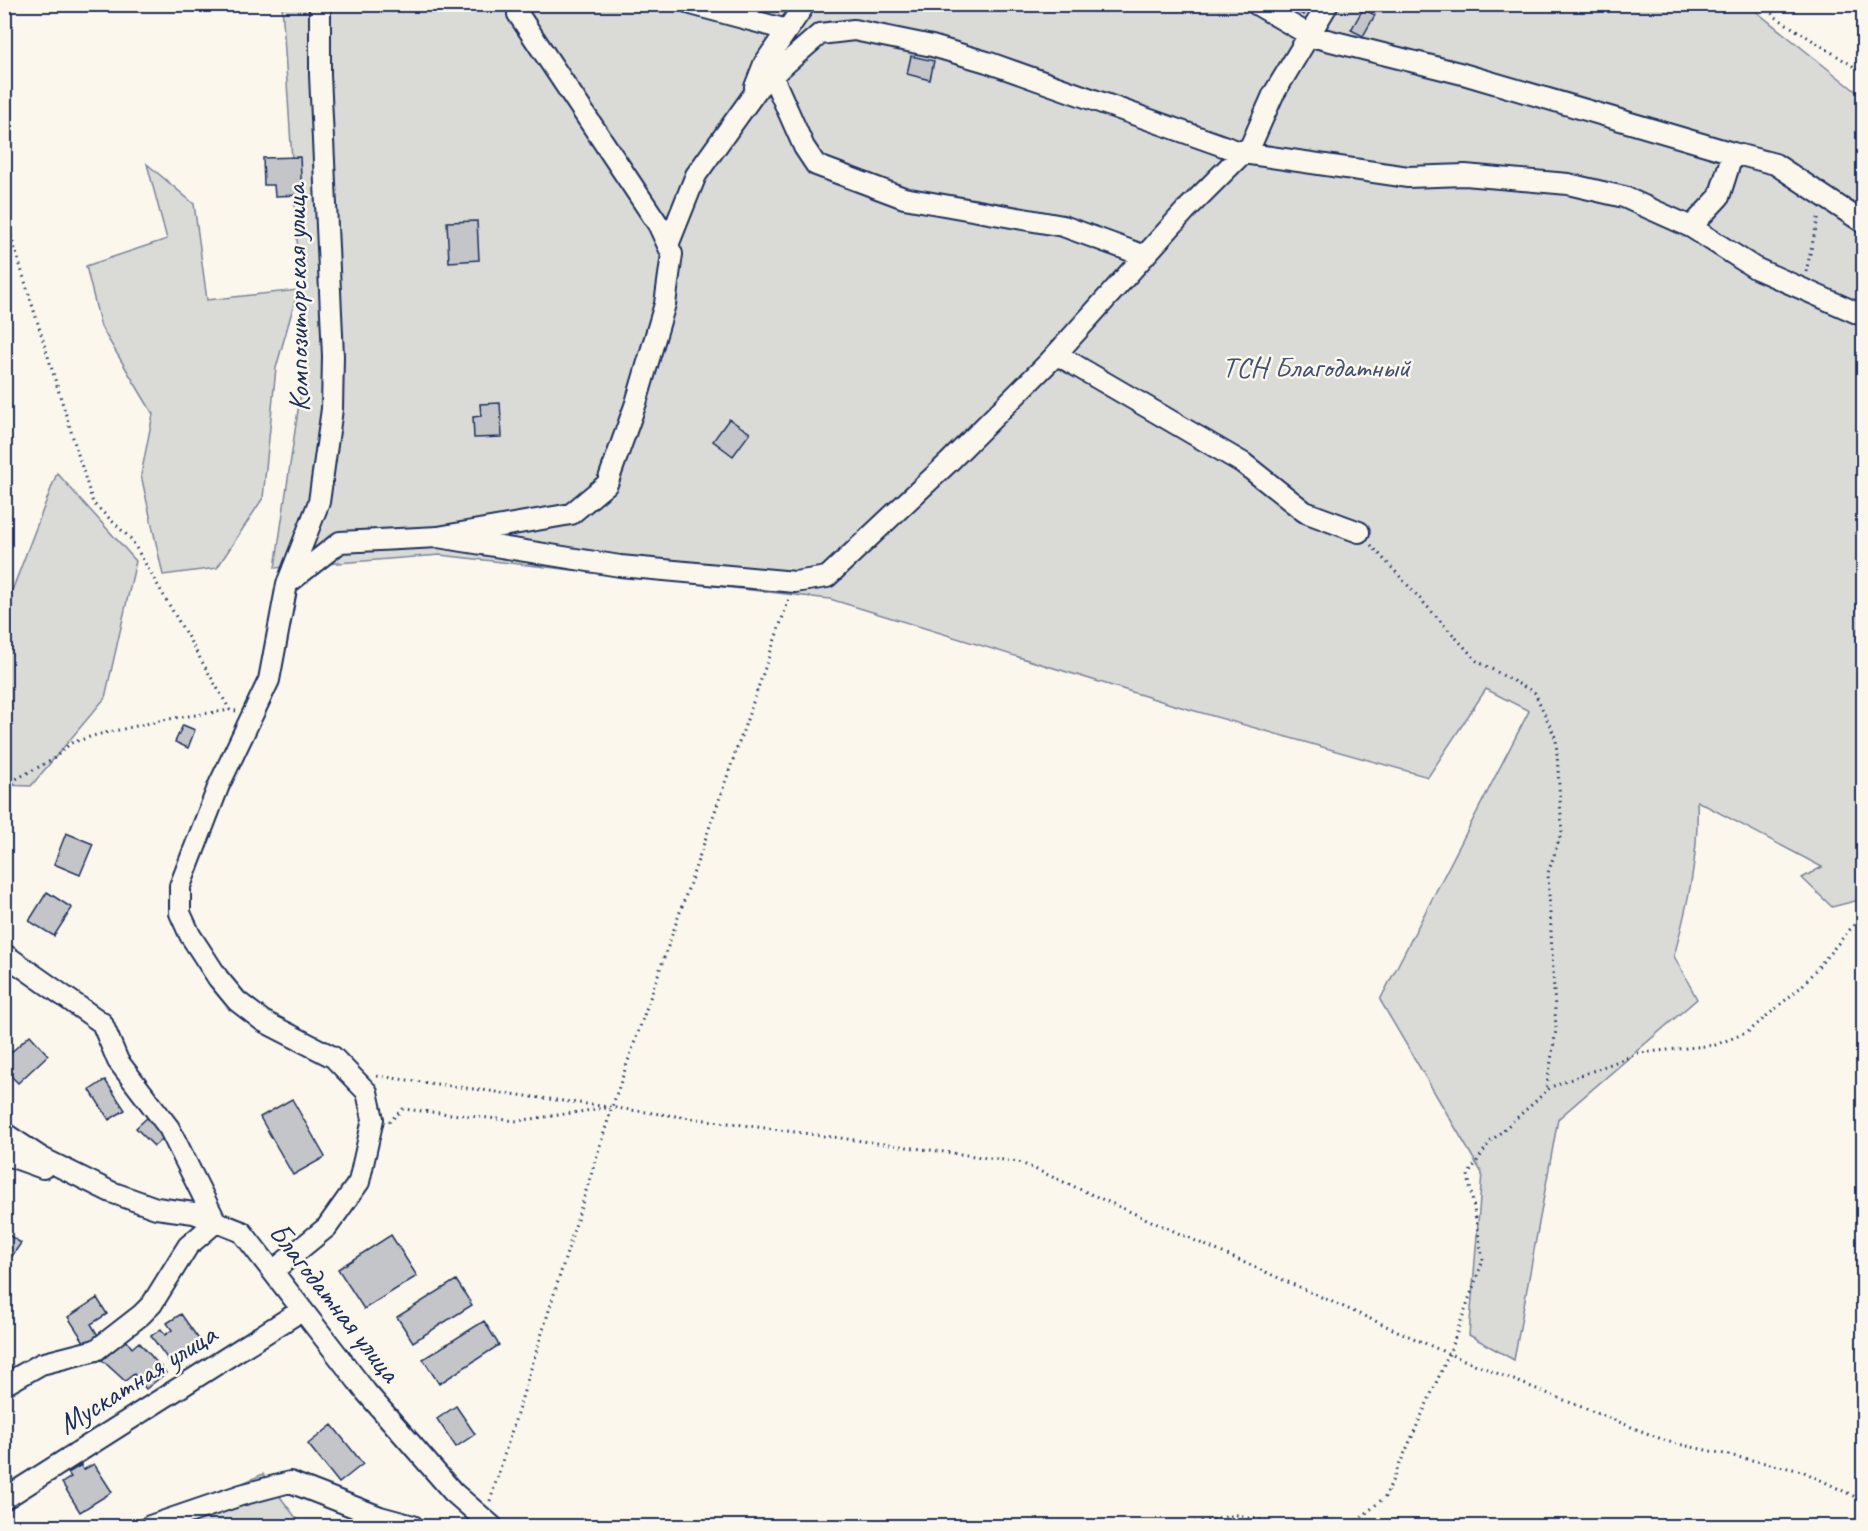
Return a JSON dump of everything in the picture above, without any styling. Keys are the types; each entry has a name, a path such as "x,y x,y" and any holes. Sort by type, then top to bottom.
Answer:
{"street":[{"name":"Композиторская улица","path":"273,1271 327,1227 359,1182 373,1119 367,1092 333,1057 263,1021 237,1001 203,957 180,913 180,886 199,831 269,680 287,584 319,502 332,409 333,356 320,75 320,4"},
{"path":"287,584 340,542 438,537 571,514 607,484 636,402 665,304 672,254 658,224 518,14 521,4"},
{"path":"691,4 787,30"},
{"path":"749,100 764,64 805,4"},
{"path":"1256,4 1311,36 1463,74 1774,164 1863,223"},
{"path":"438,537 620,566 795,582 827,577 947,464 1056,354 1251,145 1273,95 1311,36 1328,4"},
{"path":"668,244 696,175 749,100 772,75 820,34 854,30 932,46 987,62 1243,153 1408,177 1464,175 1568,184 1624,197 1691,227 1755,268 1863,316"},
{"path":"772,75 804,147 817,166 904,198 1063,226 1145,256"},
{"path":"1691,227 1719,197 1733,153"},
{"path":"1056,354 1243,463 1305,512 1359,531"},
{"path":"4,954 102,1023 118,1061 169,1128 216,1222 188,1246 152,1304 96,1350 41,1364 4,1385"},
{"name":"Благодатная улица","path":"4,1133 42,1158 111,1192 156,1208 194,1213 242,1232 366,1392 483,1524"},
{"path":"4,1154 111,1192"},
{"name":"Мускатная улица","path":"4,1499 302,1310"},
{"path":"150,1527 241,1495 290,1482 380,1517 413,1527"}],"path":[{"path":"1764,4 1774,16 1863,73"},
{"path":"1803,289 1823,196"},
{"path":"4,213 93,503 132,539 230,710"},
{"path":"1359,531 1477,661 1535,693 1556,739 1562,831 1548,873 1556,1030 1545,1093"},
{"path":"483,1524 612,1107 795,582"},
{"path":"4,806 16,779 52,760 71,743 168,719 230,710 252,715"},
{"path":"1315,1527 1358,1520 1385,1497 1449,1353 1483,1260 1467,1175 1489,1143 1551,1087 1639,1053 1715,1045 1748,1032 1801,987 1863,913"},
{"path":"349,1072 1019,1162 1449,1353 1670,1442 1802,1471 1863,1502"},
{"path":"369,1143 403,1109 518,1121 612,1107"},
{"path":"1177,1527 1237,1515 1290,1527"}],"green space":[{"name":"ТСН Благодатный","path":"282,5 1748,5 1863,97 1863,899 1832,907 1802,878 1822,867 1697,801 1696,841 1691,879 1674,956 1697,999 1558,1119 1514,1360 1469,1335 1482,1173 1380,1000 1529,711 1486,689 1428,777 1174,705 830,599 440,555 275,568 305,362"},
{"path":"147,164 194,204 207,300 298,290 276,368 263,498 217,568 163,575 141,475 153,414 101,327 86,266 167,239"},
{"path":"57,473 136,561 105,698 31,786 5,785 5,609"},
{"path":"263,1474 302,1526 145,1526"}],"building":[{"path":"1291,4 1310,4 1304,15 1289,8"},
{"path":"1363,9 1375,15 1363,36 1351,30"},
{"path":"911,56 934,61 930,80 907,74"},
{"path":"300,157 302,195 275,196 274,185 264,185 263,158"},
{"path":"477,221 479,260 449,262 447,222"},
{"path":"500,403 502,437 474,438 473,417 481,416 480,404"},
{"path":"729,419 750,433 733,456 713,441"},
{"path":"183,725 195,730 188,748 175,742"},
{"path":"66,833 93,844 80,875 54,864"},
{"path":"47,892 72,908 54,936 29,921"},
{"path":"30,1035 48,1055 18,1083 4,1069 4,1059"},
{"path":"105,1080 125,1110 109,1120 90,1090"},
{"path":"292,1099 325,1157 293,1175 260,1117"},
{"path":"149,1116 167,1135 154,1146 136,1128"},
{"path":"4,1232 21,1243 4,1268"},
{"path":"391,1235 417,1276 364,1309 338,1269"},
{"path":"456,1280 472,1305 413,1342 397,1317"},
{"path":"97,1298 107,1314 91,1324 99,1337 86,1345 68,1317"},
{"path":"181,1314 203,1345 182,1360 178,1354 169,1361 151,1336 161,1329 165,1335 172,1330 167,1323"},
{"path":"484,1321 499,1345 439,1384 423,1359"},
{"path":"126,1340 132,1348 139,1342 166,1373 146,1389 134,1374 125,1381 102,1360"},
{"path":"456,1406 475,1434 456,1447 437,1419"},
{"path":"332,1425 363,1464 339,1483 308,1444"},
{"path":"94,1464 112,1492 80,1512 62,1483 71,1477 68,1473 81,1465 83,1470"}]}
